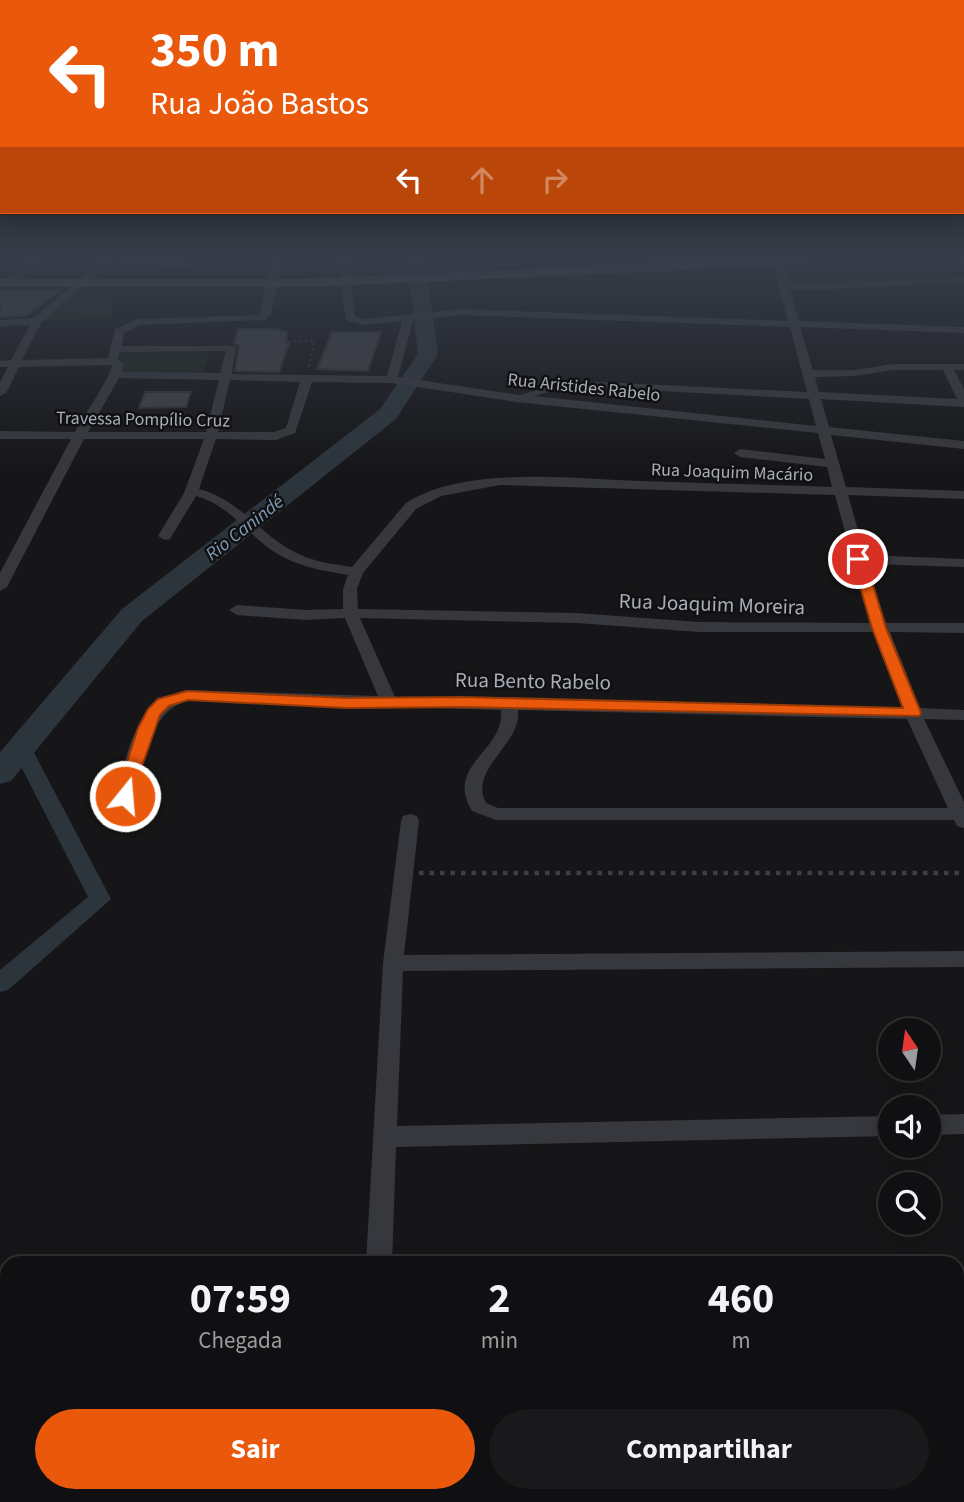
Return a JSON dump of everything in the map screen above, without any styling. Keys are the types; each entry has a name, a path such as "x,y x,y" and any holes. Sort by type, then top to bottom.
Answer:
{"street":[{"path":"0,393 32,331"},
{"path":"112,361 120,331"},
{"path":"397,380 408,331"},
{"path":"509,703 511,722 508,730 476,774 472,789 479,807 496,814 963,817 957,788 913,713 879,628 794,331"},
{"path":"116,349 232,348 202,471 179,518 164,536"},
{"path":"0,364 112,361 120,366 98,400 0,587"},
{"path":"808,374 854,373 893,367 964,367"},
{"path":"516,398 554,388 604,385 964,402 947,367"},
{"name":"Rua Aristides Rabelo","path":"116,375 397,380 516,398 964,445"},
{"name":"Travessa Pompílio Cruz","path":"0,435 262,438 291,430 307,378"},
{"path":"740,453 831,464"},
{"name":"Rua Joaquim Macário","path":"356,572 411,506 422,499 457,488 500,481 964,495"},
{"path":"193,491 226,501 283,551 318,566 356,572 351,589 351,614 388,703"},
{"path":"858,559 964,563"},
{"name":"Rua Joaquim Moreira","path":"237,610 306,615 543,618 699,627 964,628"},
{"name":"Rua Bento Rabelo","path":"125,796 146,728 154,713 173,698 187,695 388,703 509,703 964,715"},
{"path":"379,1256 393,962 410,821"},
{"path":"393,962 964,959"},
{"path":"941,1125 964,1124"},
{"path":"384,1137 878,1126"}],"path":[{"path":"232,348 253,347 263,342 314,341 307,378"},
{"path":"403,873 964,873"}],"shaded area":[{"path":"210,351 202,375 110,376 122,352"}],"building":[{"path":"237,331 284,331 287,332 286,343 289,343 279,372 235,371 239,346 234,343"},
{"path":"332,332 381,332 368,371 317,369"},
{"path":"145,392 191,392 186,407 139,408"}],"waterway":[{"name":"Rio Canindé","path":"0,773 132,615 388,414 428,354 425,331"},
{"path":"0,983 100,899 21,747"}],"route":[{"path":"125,796 146,728 154,713 163,703 187,695 346,703 463,702 913,713 879,628 858,559"}]}
